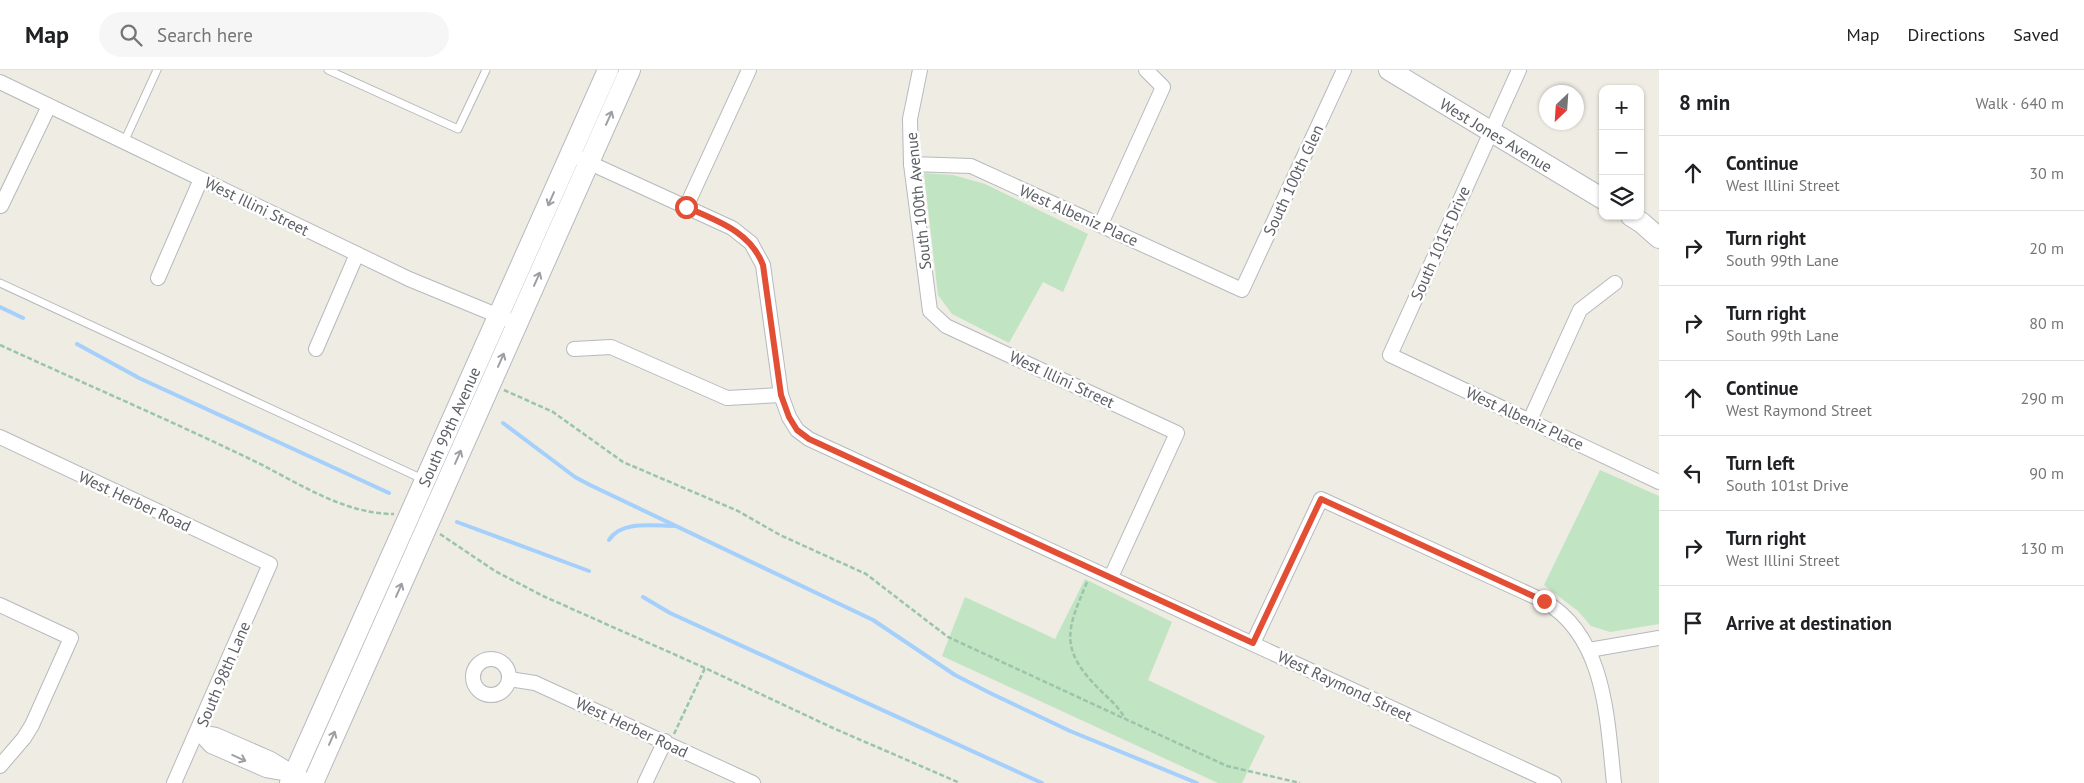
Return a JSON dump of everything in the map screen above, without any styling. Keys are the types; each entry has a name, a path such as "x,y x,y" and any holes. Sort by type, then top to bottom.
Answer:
{"main road":[{"name":"South 99th Avenue","path":"292,779 608,70"},
{"name":"South 99th Avenue","path":"312,783 630,70"},
{"name":"West Jones Avenue","path":"1389,70 1599,197"},
{"path":"1637,220 1659,238"}],"street":[{"path":"570,154 686,207 750,70"},
{"name":"South 100th Avenue","path":"920,70 910,119 911,164 930,311 946,326"},
{"path":"1101,224 1163,87 1146,70"},
{"name":"South 100th Glen","path":"1242,290 1344,70"},
{"name":"South 101st Drive","path":"1390,355 1519,70"},
{"name":"West Illini Street","path":"0,82 409,278 517,323"},
{"path":"1,206 49,106"},
{"name":"West Albeniz Place","path":"911,164 971,166 1242,290"},
{"path":"158,278 201,179"},
{"name":"West Raymond Street","path":"686,207 742,234 756,250 763,265 781,395 789,417 797,430 809,439 1112,577 1554,783"},
{"path":"316,348 358,254"},
{"path":"1530,420 1580,310 1615,283"},
{"name":"West Illini Street","path":"946,326 1178,433 1112,577"},
{"path":"574,349 611,347 727,398 781,395"},
{"name":"West Albeniz Place","path":"1390,355 1659,482"},
{"name":"West Herber Road","path":"0,437 270,564"},
{"path":"1253,643 1321,499 1544,601 1568,618 1589,650 1600,679 1614,783"},
{"name":"South 98th Lane","path":"174,783 198,732 270,564"},
{"path":"0,605 71,638 32,725 24,738 0,766"},
{"path":"1589,650 1659,638"},
{"name":"West Herber Road","path":"509,679 535,682 753,783"},
{"path":"198,732 211,746 266,770 292,779 312,783"},
{"path":"645,783 667,742"}],"lane":[{"path":"124,142 157,70"},
{"path":"328,70 458,129 486,70"},
{"path":"0,283 416,476 415,503"}],"path":[{"path":"0,345 250,459 345,506 374,514 397,514 415,503"},
{"path":"501,388 553,412 623,462 738,511 780,535 866,574 948,637 1227,766 1300,783"},
{"path":"428,524 487,566 543,596 705,668 833,728 960,783"},
{"path":"1093,569 1073,622 1070,648 1087,676 1121,711 1126,720"},
{"path":"667,742 705,668"}],"green space":[{"path":"924,173 953,175 985,184 1088,234 1063,292 1043,282 1009,343 952,314 938,295"},
{"path":"1600,470 1659,496 1659,624 1610,632 1591,626 1578,611 1544,585"},
{"path":"1085,579 1172,622 1148,680 1265,736 1242,783 1218,783 942,656 965,597 1055,639"}],"waterway":[{"path":"0,307 23,318"},
{"path":"77,344 139,378 389,493"},
{"path":"503,423 575,477 873,620 955,675 1070,731 1197,783"},
{"path":"457,522 589,571"},
{"path":"609,540 622,529 630,527 648,525 675,526"},
{"path":"643,597 670,613 1042,783"}],"route":[{"path":"686,207 742,234 760,256 763,265 781,395 789,417 797,430 809,439 1253,643 1321,499 1544,601"}]}
